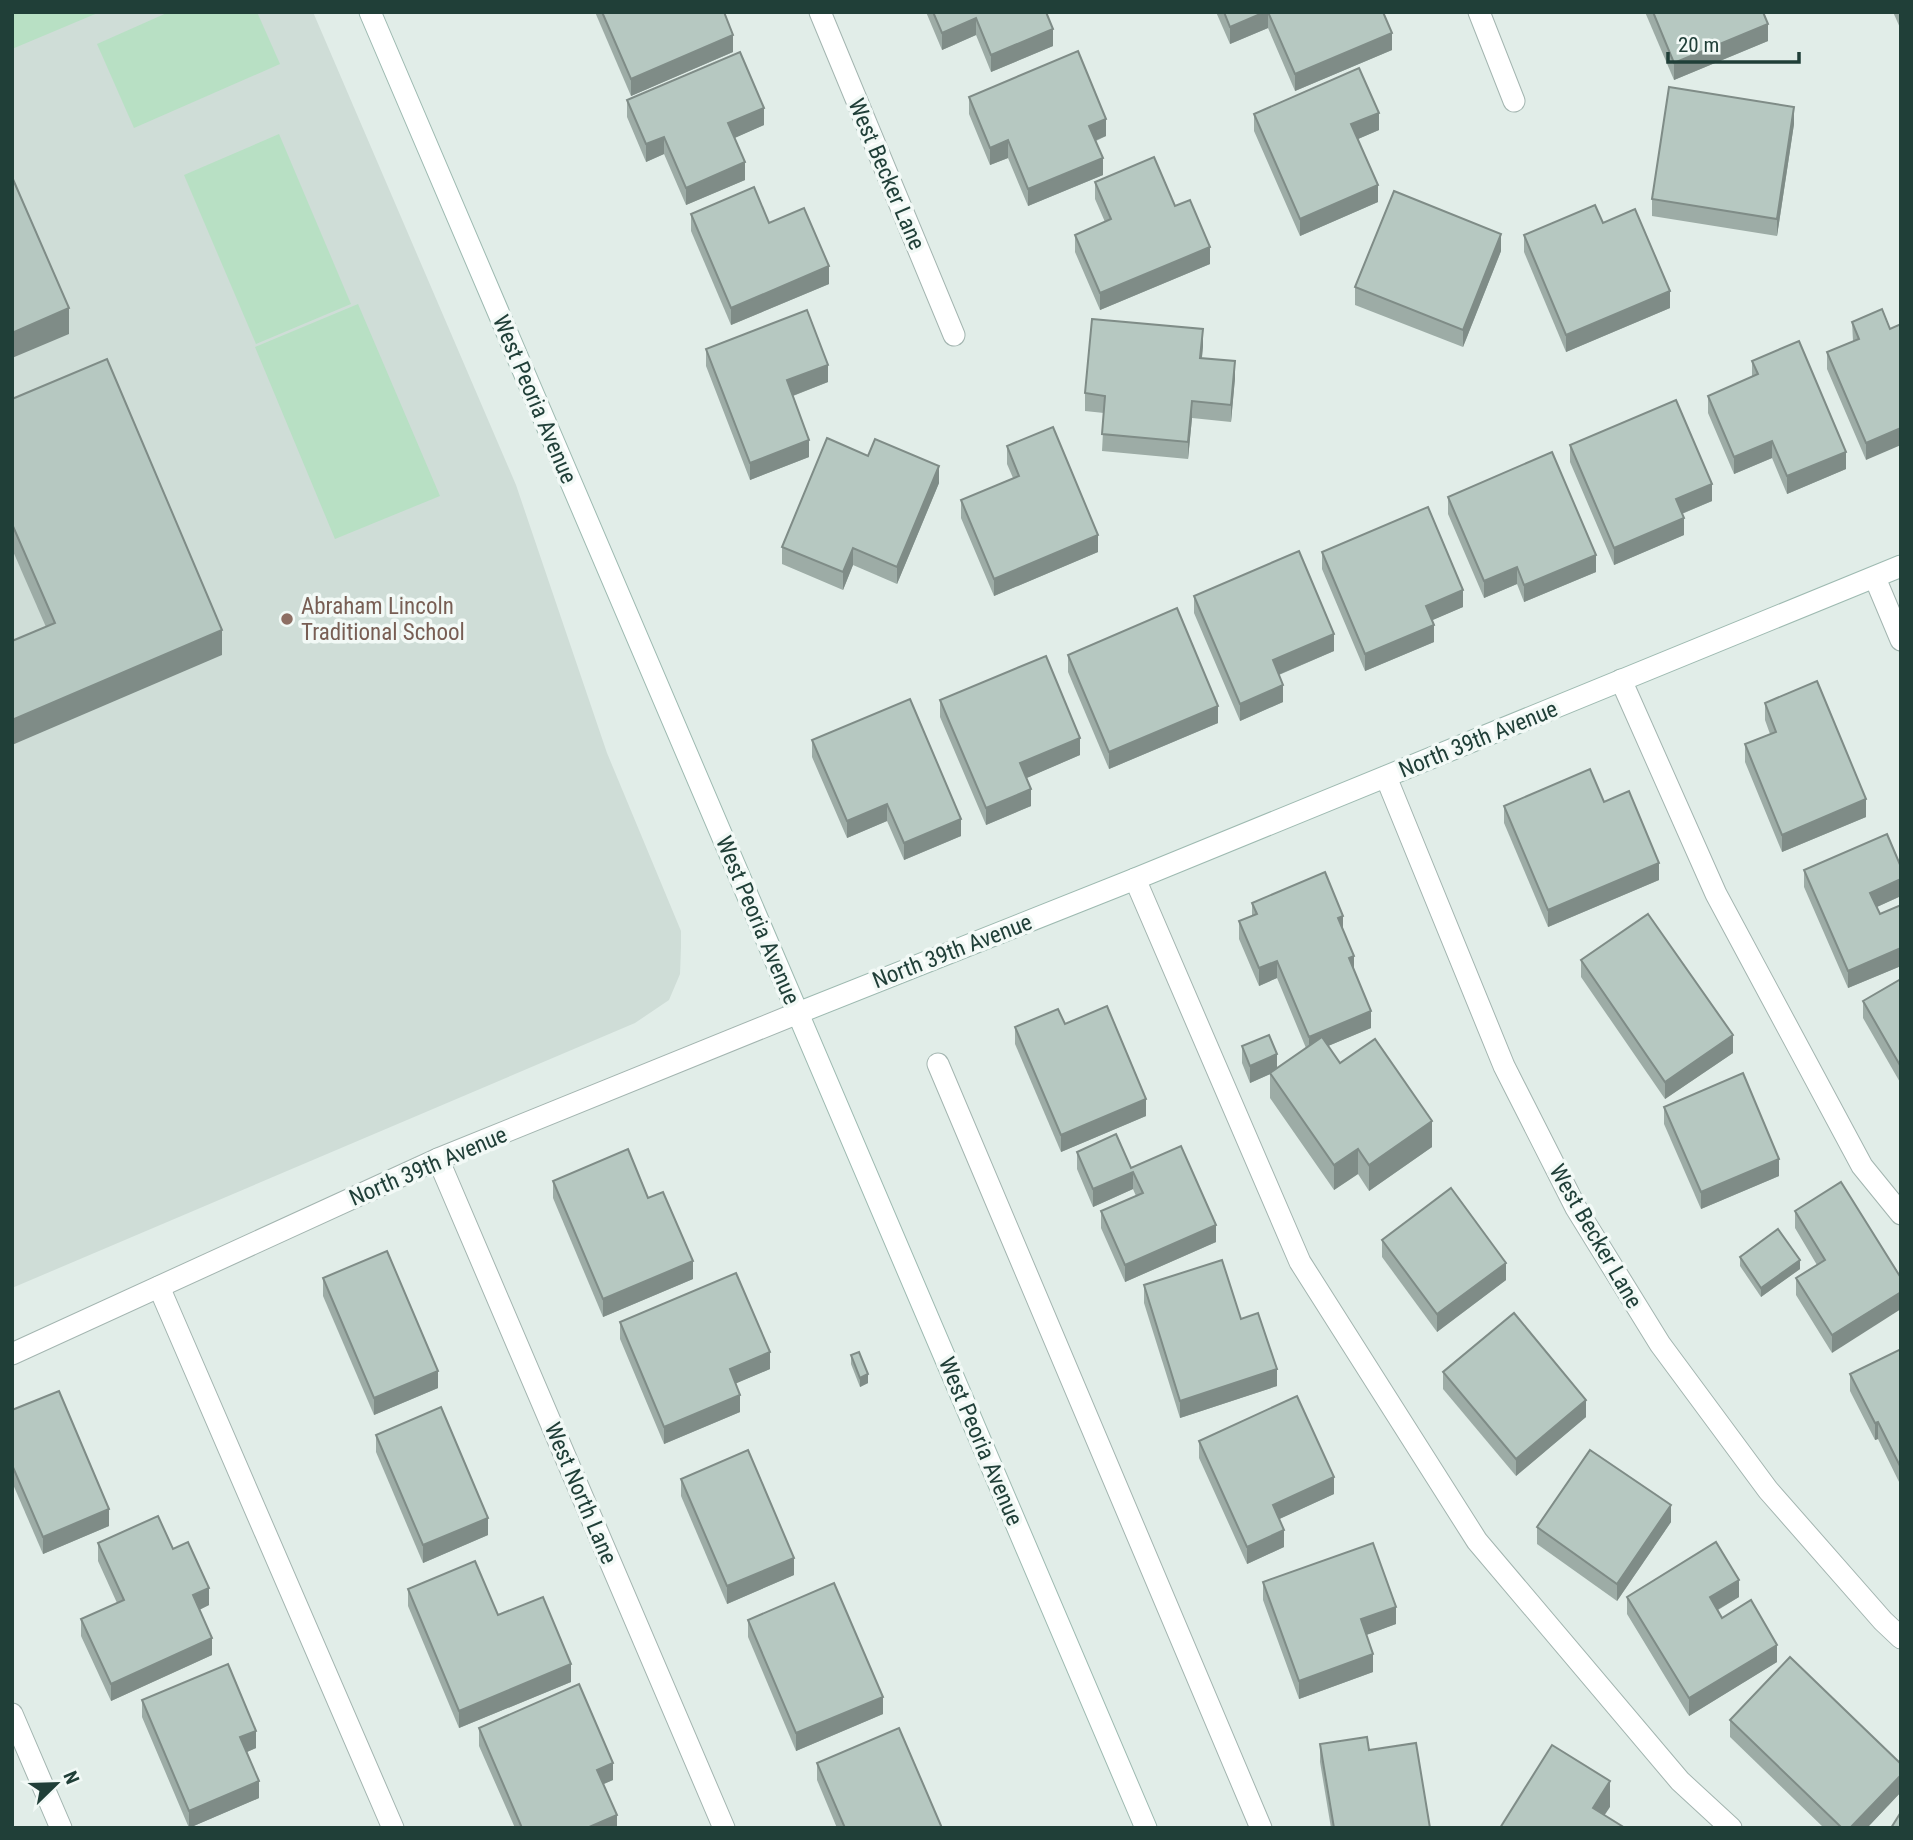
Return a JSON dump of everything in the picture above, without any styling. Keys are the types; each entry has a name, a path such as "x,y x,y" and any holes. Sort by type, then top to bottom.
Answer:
{"street":[{"name":"West Peoria Avenue","path":"370,12 1146,1828"},
{"name":"West Becker Lane","path":"820,12 954,335"},
{"path":"1479,12 1514,101"},
{"name":"North 39th Avenue","path":"12,1354 438,1159 1135,879 1901,566"},
{"path":"1875,578 1901,640"},
{"path":"1621,680 1716,894 1862,1166 1901,1214"},
{"name":"West Becker Lane","path":"1386,777 1504,1066 1576,1208 1660,1345 1768,1490 1901,1638"},
{"path":"1135,879 1300,1262 1477,1541 1680,1781 1731,1828"},
{"path":"939,1064 1261,1828"},
{"name":"West North Lane","path":"438,1159 724,1828"},
{"path":"159,1287 393,1828"},
{"path":"12,1714 61,1828"}],"shaded area":[{"name":"Abraham Lincoln Traditional School","path":"12,12 313,12 516,485 607,753 681,931 681,947 680,974 669,1000 635,1023 12,1288"}],"green space":[{"path":"12,12 100,12 12,49"},
{"path":"169,12 257,12 280,64 134,128 97,44"},
{"path":"279,134 351,304 256,344 184,175"},
{"path":"358,304 440,496 335,539 255,347"}],"building":[{"path":"602,12 724,12 733,35 631,79"},
{"path":"933,12 1046,12 1053,29 991,55 976,18 942,33"},
{"path":"1224,12 1265,12 1230,27"},
{"path":"1268,12 1383,12 1392,33 1295,74"},
{"path":"1653,12 1763,12 1768,24 1674,63"},
{"path":"1078,51 1106,119 1089,126 1103,158 1028,189 1008,140 990,148 969,97"},
{"path":"740,52 764,108 728,123 745,162 686,188 664,137 646,144 627,100"},
{"path":"1359,68 1379,113 1351,124 1378,185 1300,219 1254,114"},
{"path":"1669,87 1794,107 1777,219 1652,199"},
{"path":"1154,157 1175,206 1190,200 1210,247 1100,293 1075,235 1111,219 1095,182"},
{"path":"12,177 69,308 12,333"},
{"path":"754,187 769,223 804,208 829,266 731,308 691,214"},
{"path":"1394,191 1501,234 1463,330 1355,287"},
{"path":"1595,205 1603,223 1635,209 1670,291 1566,335 1524,235"},
{"path":"1882,309 1890,329 1901,324 1901,428 1866,443 1827,352 1859,339 1852,322"},
{"path":"807,310 828,365 787,380 809,440 750,463 706,349"},
{"path":"1092,319 1203,329 1200,358 1235,361 1231,405 1192,401 1188,442 1102,434 1105,396 1085,393"},
{"path":"1799,341 1846,452 1787,476 1772,441 1734,457 1708,396 1758,374 1752,361"},
{"path":"107,359 222,630 12,720 12,641 55,623 12,524 12,399"},
{"path":"1676,400 1712,484 1676,499 1684,518 1614,548 1570,445"},
{"path":"1053,427 1098,535 994,579 961,500 1019,476 1007,446"},
{"path":"827,438 868,456 875,439 939,466 897,567 853,548 843,572 782,547"},
{"path":"1552,452 1596,555 1524,585 1517,567 1484,581 1448,497"},
{"path":"1428,507 1463,590 1426,606 1434,625 1365,654 1322,552"},
{"path":"1299,551 1334,634 1273,660 1283,685 1240,704 1194,596"},
{"path":"1177,608 1218,706 1109,752 1068,655"},
{"path":"1046,656 1080,738 1020,763 1031,789 986,808 940,700"},
{"path":"1817,681 1866,799 1782,835 1745,744 1776,732 1765,703"},
{"path":"910,699 961,819 904,843 887,804 847,821 812,740"},
{"path":"1590,769 1604,802 1629,791 1659,863 1548,910 1504,806"},
{"path":"1887,834 1901,867 1901,879 1870,893 1880,914 1901,905 1901,948 1848,971 1804,870"},
{"path":"1325,872 1343,916 1338,918 1354,956 1349,958 1371,1011 1309,1037 1277,961 1259,968 1239,921 1257,914 1252,903"},
{"path":"1648,914 1733,1035 1665,1082 1581,960"},
{"path":"1901,979 1901,1067 1863,1001"},
{"path":"1107,1006 1146,1099 1061,1135 1015,1027 1058,1009 1065,1024"},
{"path":"1269,1035 1277,1054 1250,1066 1242,1046"},
{"path":"1322,1037 1340,1063 1375,1039 1432,1121 1369,1165 1358,1149 1334,1165 1270,1073"},
{"path":"1743,1073 1779,1159 1701,1192 1664,1107"},
{"path":"1116,1134 1131,1168 1181,1146 1216,1225 1125,1265 1101,1211 1143,1193 1133,1172 1093,1189 1077,1152"},
{"path":"628,1149 648,1198 663,1192 693,1261 603,1299 553,1181"},
{"path":"1841,1182 1901,1278 1901,1292 1832,1335 1796,1278 1825,1260 1795,1211"},
{"path":"1451,1188 1506,1263 1437,1314 1382,1240"},
{"path":"1778,1229 1800,1260 1761,1288 1740,1257"},
{"path":"387,1251 438,1371 374,1398 323,1278"},
{"path":"1222,1260 1241,1319 1258,1313 1277,1369 1180,1401 1144,1285"},
{"path":"736,1273 770,1352 730,1369 740,1395 664,1427 620,1322"},
{"path":"1514,1313 1586,1400 1516,1459 1443,1372"},
{"path":"1901,1349 1901,1466 1900,1466 1850,1374"},
{"path":"859,1352 868,1374 860,1378 851,1355"},
{"path":"59,1391 109,1509 43,1537 12,1465 12,1410"},
{"path":"1297,1396 1334,1477 1273,1505 1284,1530 1247,1547 1199,1441"},
{"path":"441,1407 488,1518 423,1545 376,1435"},
{"path":"748,1450 794,1558 727,1586 681,1479"},
{"path":"1590,1450 1671,1505 1617,1584 1537,1527"},
{"path":"158,1516 173,1549 188,1542 209,1588 193,1595 212,1638 111,1684 81,1619 124,1600 98,1543"},
{"path":"1716,1542 1739,1580 1710,1597 1722,1618 1751,1600 1777,1645 1689,1698 1627,1597"},
{"path":"1373,1543 1396,1607 1361,1619 1373,1654 1299,1681 1263,1582"},
{"path":"475,1561 498,1615 543,1597 571,1664 459,1711 408,1589"},
{"path":"834,1583 883,1697 796,1733 748,1620"},
{"path":"1790,1657 1901,1764 1901,1775 1850,1828 1842,1828 1730,1720"},
{"path":"228,1664 256,1731 240,1737 259,1781 189,1811 142,1700"},
{"path":"579,1684 613,1763 597,1770 617,1815 587,1828 522,1828 479,1728"},
{"path":"899,1728 942,1828 845,1828 817,1763"},
{"path":"1367,1737 1369,1750 1416,1743 1430,1828 1334,1828 1320,1744"},
{"path":"1552,1745 1610,1781 1593,1808 1625,1828 1500,1828"},
{"path":"1901,1812 1901,1828 1891,1828"}],"place":[{"name":"Abraham Lincoln Traditional School","path":"287,619"}]}
